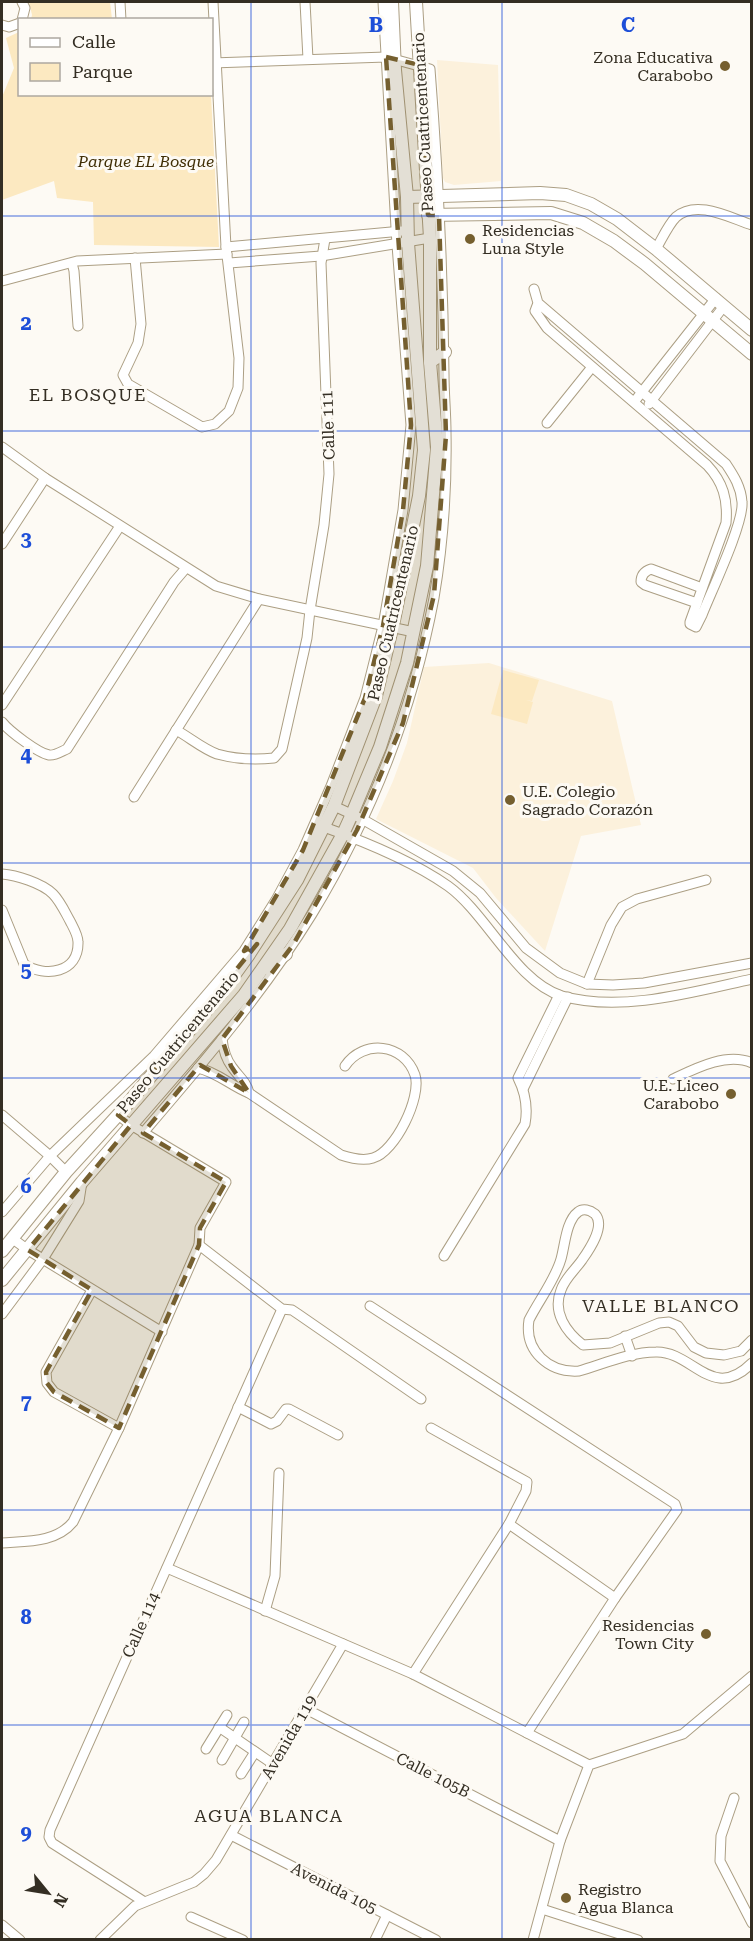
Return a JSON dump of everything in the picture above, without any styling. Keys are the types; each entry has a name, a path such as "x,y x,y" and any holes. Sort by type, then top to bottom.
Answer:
{"street":[{"path":"22,2 25,8 22,18"},
{"path":"120,2 121,18"},
{"path":"135,258 141,324 138,343 123,375 128,384 202,427 216,424 229,411 238,388 239,358 228,255 214,63 213,2"},
{"path":"305,2 308,59"},
{"name":"Paseo Cuatricentenario","path":"383,2 407,198 402,238"},
{"name":"Paseo Cuatricentenario","path":"2,1212 50,1156 154,1056 244,951 324,827 376,696 388,627 418,496 424,450 402,238 391,58 392,2"},
{"name":"Paseo Cuatricentenario","path":"143,1132 222,1039 286,954 314,910 402,723 416,678 434,595 444,506 446,435 445,352 416,2"},
{"path":"2,26 9,27 18,22"},
{"path":"214,63 391,58 420,65"},
{"path":"407,198 518,193 566,195 591,204 617,219 656,249 752,330"},
{"path":"656,249 674,219 689,211 700,209 711,211 752,225"},
{"path":"434,215 551,213 583,223 614,241 645,264 752,354"},
{"name":"Paseo Cuatricentenario","path":"357,817 407,663 427,566 437,447 430,362 430,238 434,215"},
{"path":"2,281 72,263 228,255 321,256 402,238"},
{"path":"228,255 325,239 430,238"},
{"name":"Calle 111","path":"176,730 216,753 258,759 274,758 282,748 307,638 324,525 329,474 321,256 325,239"},
{"path":"72,263 78,326"},
{"path":"534,289 538,303 726,464 738,484 743,503 737,526 696,627 690,622 726,523 725,493 718,477 540,320 535,311 538,303"},
{"path":"634,402 720,302"},
{"path":"644,411 708,317"},
{"path":"430,362 445,352"},
{"path":"547,423 592,367"},
{"path":"2,447 120,526 216,586 259,600 414,632"},
{"path":"2,544 45,477"},
{"path":"2,705 120,526"},
{"path":"2,722 11,732 49,755 57,754 67,748 174,582 186,568"},
{"path":"697,603 645,585 640,582 641,577 651,569 702,588"},
{"path":"134,797 259,600"},
{"name":"Paseo Cuatricentenario","path":"2,1251 66,1172 118,1115 222,992 256,944 307,851 388,627"},
{"path":"334,779 347,773"},
{"path":"334,806 453,872 480,893 526,948 560,973 587,984 613,986 644,983 752,963"},
{"path":"324,827 414,867 448,886 471,907 515,962 535,980 563,996 611,1002 647,1000 752,979"},
{"name":"Paseo Cuatricentenario","path":"2,1280 82,1182 244,995 290,929 348,836"},
{"path":"2,874 27,880 51,892 55,897 79,939 78,952 72,963 60,970 47,973 32,970 24,964 2,910"},
{"path":"587,984 610,925 622,907 637,899 706,880"},
{"path":"244,951 256,944"},
{"path":"260,972 286,954"},
{"path":"444,1256 525,1124 527,1114 524,1089 518,1078 520,1071 563,996"},
{"path":"222,1039 231,1066 246,1083 249,1092"},
{"path":"198,1068 207,1070 235,1088 249,1092 341,1155 352,1159 373,1159 386,1151 406,1121 415,1098 415,1076 405,1060 379,1047 363,1050 351,1057 345,1066"},
{"path":"673,1079 701,1066 731,1059 741,1059 752,1063"},
{"path":"2,1114 66,1172"},
{"path":"2,1543 44,1539 60,1534 67,1530 78,1514 162,1332 199,1245 200,1228 226,1182 118,1115"},
{"name":"Paseo Cuatricentenario","path":"2,1314 43,1259 79,1201 82,1182"},
{"path":"741,1351 751,1364 733,1377 718,1378 695,1369 674,1355 655,1352 570,1372 548,1365 532,1348 528,1338 529,1320 555,1275 572,1222 580,1210 585,1209 593,1212 597,1217 598,1231 561,1289 559,1309 564,1327 583,1345 610,1343 659,1323 669,1322 678,1326 694,1347 706,1353 724,1355 741,1351 752,1340"},
{"path":"13,1239 162,1332"},
{"path":"199,1245 282,1309 292,1310 421,1399"},
{"path":"92,1290 46,1372 47,1383 54,1392 119,1428"},
{"path":"370,1306 675,1504 677,1510 615,1598 527,1733"},
{"name":"Calle 114","path":"143,1901 52,1843 50,1837 60,1806 282,1309"},
{"path":"625,1336 632,1356"},
{"path":"238,1407 271,1424 277,1421 286,1409 289,1409 338,1435"},
{"path":"413,1674 508,1524 526,1491 527,1482 431,1428"},
{"path":"265,1611 275,1576 279,1473"},
{"path":"508,1524 615,1598"},
{"path":"166,1568 413,1674 589,1765 683,1734 752,1676"},
{"name":"Avenida 119","path":"100,1940 135,1905 183,1887 204,1874 216,1860 343,1644"},
{"name":"Calle 105B","path":"306,1709 560,1841"},
{"path":"206,1749 227,1715"},
{"path":"222,1760 244,1722"},
{"path":"219,1727 273,1764"},
{"path":"241,1774 255,1752"},
{"path":"533,1940 560,1841 589,1765"},
{"path":"734,1798 722,1836 720,1861 752,1923"},
{"name":"Avenida 105","path":"231,1835 436,1940"},
{"path":"542,1909 638,1940"},
{"path":"375,1940 387,1915"},
{"path":"191,1917 224,1936 243,1940"},
{"path":"2,1925 20,1940"}],"highlighted area":[{"path":"386,57 395,58 420,65 428,215 439,215 446,435 434,595 403,723 357,830 293,945 222,1039 231,1066 249,1093 200,1065 143,1133 226,1182 200,1228 199,1245 119,1428 54,1392 47,1383 46,1372 92,1290 28,1250 131,1125 118,1115 257,944 244,951 303,850 365,698 383,626 403,510 411,425"}],"shaded area":[{"path":"437,60 498,65 501,181 454,185 445,182"},
{"name":"U.E. Colegio Sagrado Corazón","path":"489,663 612,701 641,825 581,836 545,951 496,898 473,868 376,819 407,743 424,667"}],"green space":[{"path":"29,2 110,2 112,18 31,18"},
{"name":"Parque EL Bosque","path":"18,32 18,96 211,96 219,247 94,245 93,202 57,198 54,181 2,200 2,97 14,68 6,38"},
{"path":"503,670 539,680 532,701 526,700 533,702 527,724 491,714"}],"place":[{"name":"Zona Educativa Carabobo","path":"725,66"},
{"name":"Residencias Luna Style","path":"470,239"},
{"name":"U.E. Colegio Sagrado Corazón","path":"510,800"},
{"name":"U.E. Liceo Carabobo","path":"731,1094"},
{"name":"Residencias Town City","path":"706,1634"},
{"name":"Registro Agua Blanca","path":"566,1898"}],"district":[{"name":"EL BOSQUE","path":"88,394"},
{"name":"VALLE BLANCO","path":"661,1305"},
{"name":"AGUA BLANCA","path":"269,1815"}]}
